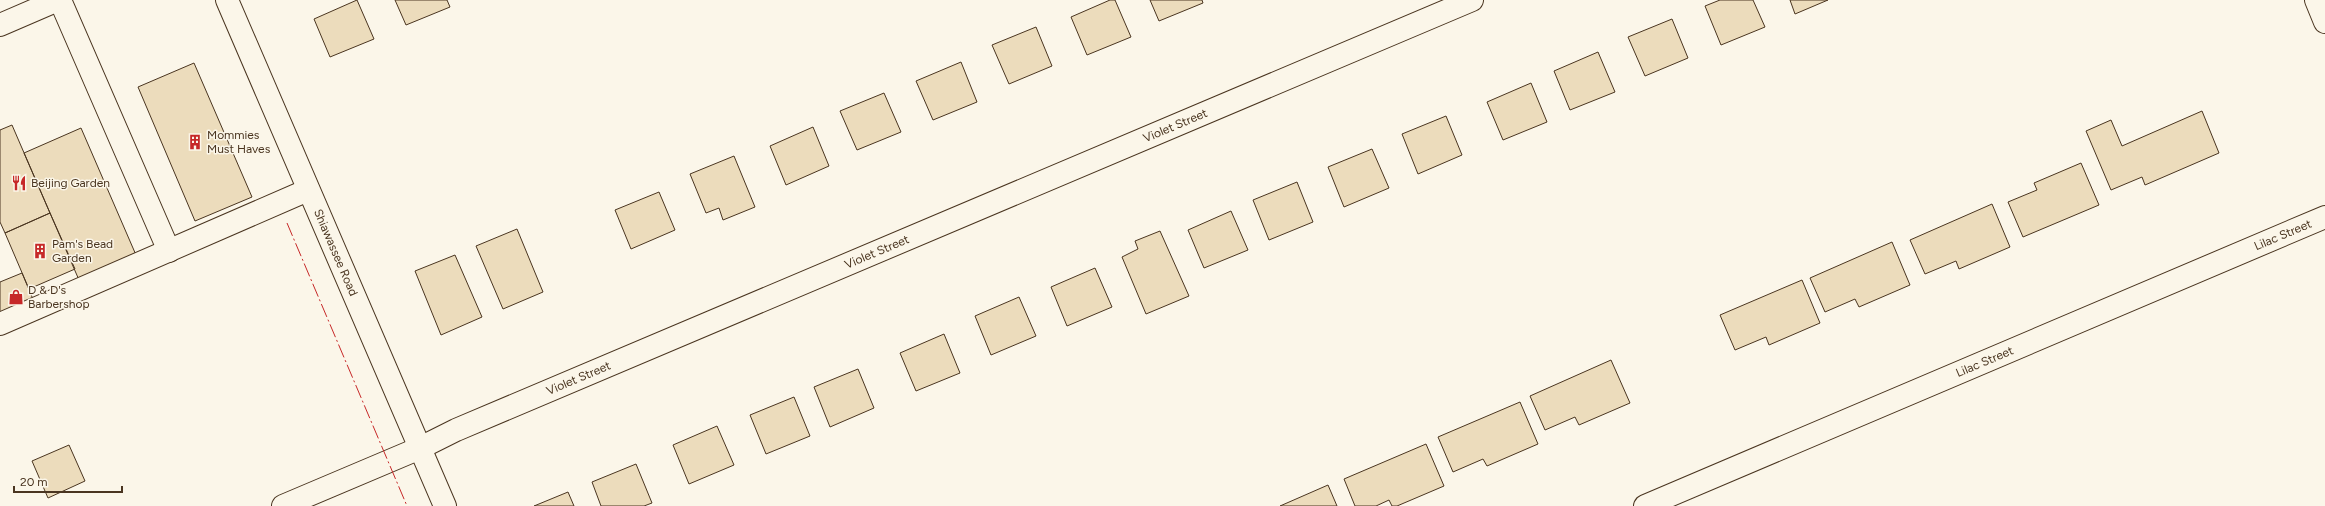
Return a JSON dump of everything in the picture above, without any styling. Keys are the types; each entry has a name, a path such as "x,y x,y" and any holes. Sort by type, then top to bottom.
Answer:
{"street":[{"path":"0,25 59,0 169,251"},
{"name":"Shiawassee Road","path":"227,0 445,506"},
{"name":"Violet Street","path":"283,506 420,448 464,427 1472,0"},
{"path":"2316,0 2325,22"},
{"path":"0,324 308,190"},
{"name":"Lilac Street","path":"1645,506 2325,217"}],"building":[{"path":"357,0 374,39 330,57 314,19"},
{"path":"395,0 447,0 450,7 406,25"},
{"path":"1110,0 1115,0 1131,37 1087,55 1071,17"},
{"path":"1150,0 1202,0 1203,3 1159,21"},
{"path":"1720,0 1753,0 1765,27 1721,45 1705,6"},
{"path":"1790,0 1828,0 1795,14"},
{"path":"1672,19 1688,58 1645,76 1628,37"},
{"path":"1036,27 1052,66 1009,84 992,45"},
{"path":"1598,52 1615,92 1570,110 1554,71"},
{"path":"961,62 977,102 933,120 916,81"},
{"name":"Mommies Must Haves","path":"194,63 252,197 195,221 138,87"},
{"path":"1531,83 1547,122 1503,140 1487,102"},
{"path":"884,93 901,132 857,150 840,111"},
{"path":"2202,111 2219,153 2145,185 2142,177 2111,190 2086,131 2111,120 2122,146"},
{"path":"1446,116 1462,155 1418,174 1402,134"},
{"name":"Beijing Garden","path":"12,125 50,213 5,233 0,222 0,130"},
{"path":"813,127 829,166 786,185 770,146"},
{"path":"81,128 136,255 79,280 24,153"},
{"path":"1372,149 1389,188 1344,207 1328,167"},
{"path":"734,156 755,207 723,220 719,208 706,213 690,174"},
{"path":"2081,163 2099,205 2023,237 2008,202 2037,190 2034,183"},
{"path":"1297,182 1313,222 1269,240 1253,200"},
{"path":"659,192 675,230 631,249 615,210"},
{"path":"1992,204 2010,247 1959,269 1956,261 1925,274 1910,240"},
{"path":"1231,211 1248,250 1204,268 1188,230"},
{"name":"Pam's Bead Garden","path":"50,213 75,269 29,289 5,233"},
{"path":"517,229 543,292 503,309 476,246"},
{"path":"1160,231 1189,296 1146,314 1122,257 1138,249 1135,241"},
{"path":"1892,242 1910,285 1859,307 1855,299 1825,312 1810,278"},
{"path":"455,255 482,317 441,335 415,271"},
{"path":"1095,268 1112,307 1067,326 1051,287"},
{"name":"D & D's Barbershop","path":"22,273 35,304 0,320 0,282"},
{"path":"1802,280 1820,323 1769,345 1766,337 1735,350 1720,315"},
{"path":"1019,297 1036,336 991,355 975,316"},
{"path":"944,334 960,373 916,391 900,353"},
{"path":"1611,360 1630,403 1579,425 1575,417 1545,430 1530,396"},
{"path":"858,369 874,408 830,427 814,387"},
{"path":"794,397 810,436 766,454 750,415"},
{"path":"1520,402 1538,444 1487,466 1483,459 1453,472 1438,437"},
{"path":"717,426 734,465 689,484 673,445"},
{"path":"1426,444 1444,486 1397,506 1392,506 1389,500 1376,506 1355,506 1344,479"},
{"path":"69,445 85,481 48,498 32,461"},
{"path":"636,464 652,503 644,506 601,506 592,482"},
{"path":"1328,485 1337,506 1280,506"},
{"path":"568,492 574,506 534,506"}],"power":[{"path":"287,223 407,506"}],"place":[{"name":"Mommies Must Haves","path":"195,142"},
{"name":"Beijing Garden","path":"19,183"},
{"name":"Pam's Bead Garden","path":"40,251"},
{"name":"D & D's Barbershop","path":"16,297"}]}
